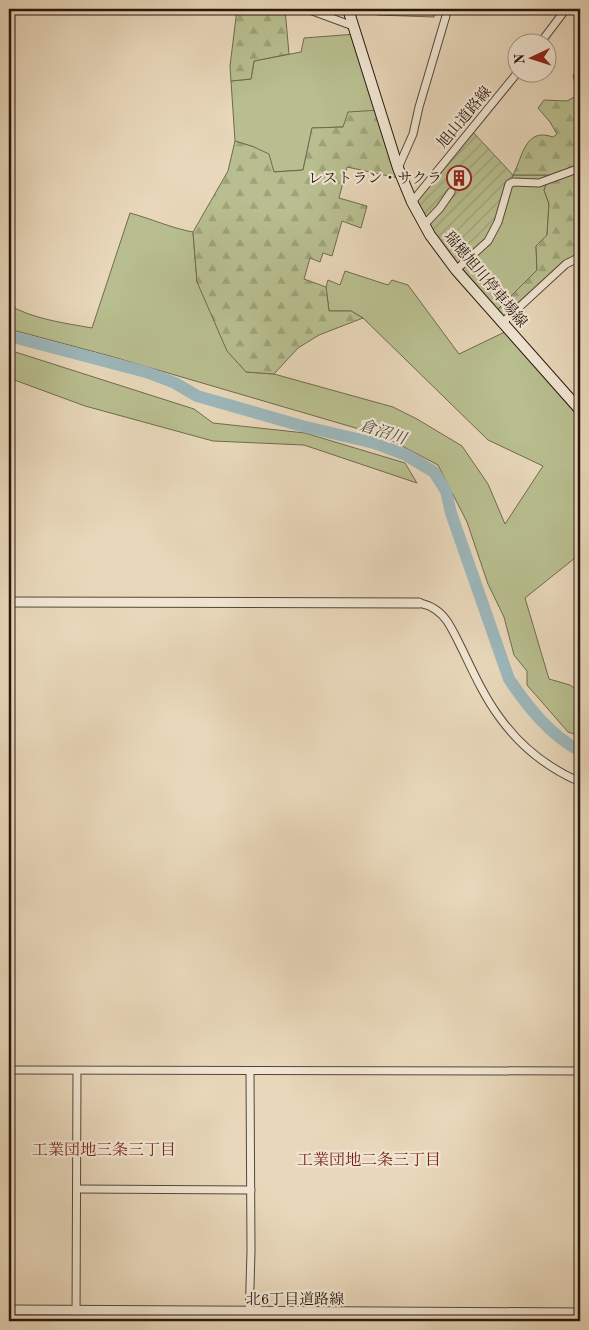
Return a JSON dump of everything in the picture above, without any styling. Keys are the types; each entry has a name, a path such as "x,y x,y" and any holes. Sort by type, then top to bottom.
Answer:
{"main road":[{"name":"瑞穂旭川停車場線","path":"348,9 398,168 412,202 456,270 579,407"}],"street":[{"path":"308,9 353,26"},
{"path":"398,168 413,134 419,107 448,9"},
{"path":"549,32 566,9"},
{"name":"旭山道路線","path":"412,202 510,82"},
{"path":"456,270 488,241 498,222 510,184 513,182 539,183 580,168"},
{"path":"425,224 440,208 451,192"},
{"path":"502,323 566,264 580,259"},
{"path":"9,602 419,603 430,605 446,620 484,692 512,734 552,768 580,782"},
{"path":"9,1070 250,1072 580,1071"},
{"path":"76,1321 77,1071"},
{"path":"249,1317 251,1251 250,1072"},
{"path":"77,1189 251,1190"},
{"name":"北6丁目道路線","path":"9,1310 249,1317 496,1317 580,1313"}],"green space":[{"path":"237,9 285,9 289,54 254,61 251,79 231,81 230,66"},
{"path":"373,9 437,9 434,17 377,15"},
{"path":"356,34 380,110 343,127 312,128 303,170 273,172 254,147 235,141 231,81 251,79 254,61 301,52 304,38"},
{"path":"580,60 580,240 577,244 580,259 576,259 502,323 494,313 537,270 536,246 547,235 549,204 544,190 550,175 513,175 526,145 531,140 536,136 553,137 557,134 538,108 544,100 567,101 578,95 573,76"},
{"path":"380,110 403,179 347,167 339,198 367,206 361,228 342,221 332,256 323,253 320,262 310,258 304,279 326,287 329,311 351,311 363,318 319,335 298,348 274,374 246,372 227,351 197,282 193,232 228,171 235,141 269,154 274,172 303,170 312,128 343,127 348,112"},
{"path":"471,130 513,175 488,241 456,270 412,202"},
{"path":"513,175 550,175 544,190 549,204 547,235 536,246 537,270 494,313 456,270"},
{"path":"130,213 193,232 197,282 246,372 274,374 393,407 417,419 462,446 488,484 505,524 543,466 488,440 363,318 351,311 329,311 326,287 328,280 340,285 345,271 388,285 392,280 408,285 459,354 509,330 580,411 580,554 525,598 549,679 570,685 580,692 580,736 568,732 527,685 527,671 514,655 504,617 488,584 467,522 438,465 383,436 110,356 9,329 9,305 38,317 92,328"},
{"path":"9,350 194,409 213,423 305,433 405,463 417,483 304,445 213,441 85,406 9,378"},
{"path":"249,1312 359,1312 359,1321 249,1321"},
{"path":"500,1317 580,1317 580,1321 500,1321"}],"waterway":[{"name":"倉沼川","path":"9,336 146,372 175,383 197,396 302,426 374,443 406,455 434,472 446,491 451,513 509,679 540,720 559,737 580,751"}],"place":[{"name":"レストラン・サクラ","path":"459,178"}],"district":[{"name":"工業団地三条三丁目","path":"104,1149"},
{"name":"工業団地二条三丁目","path":"369,1159"}]}
